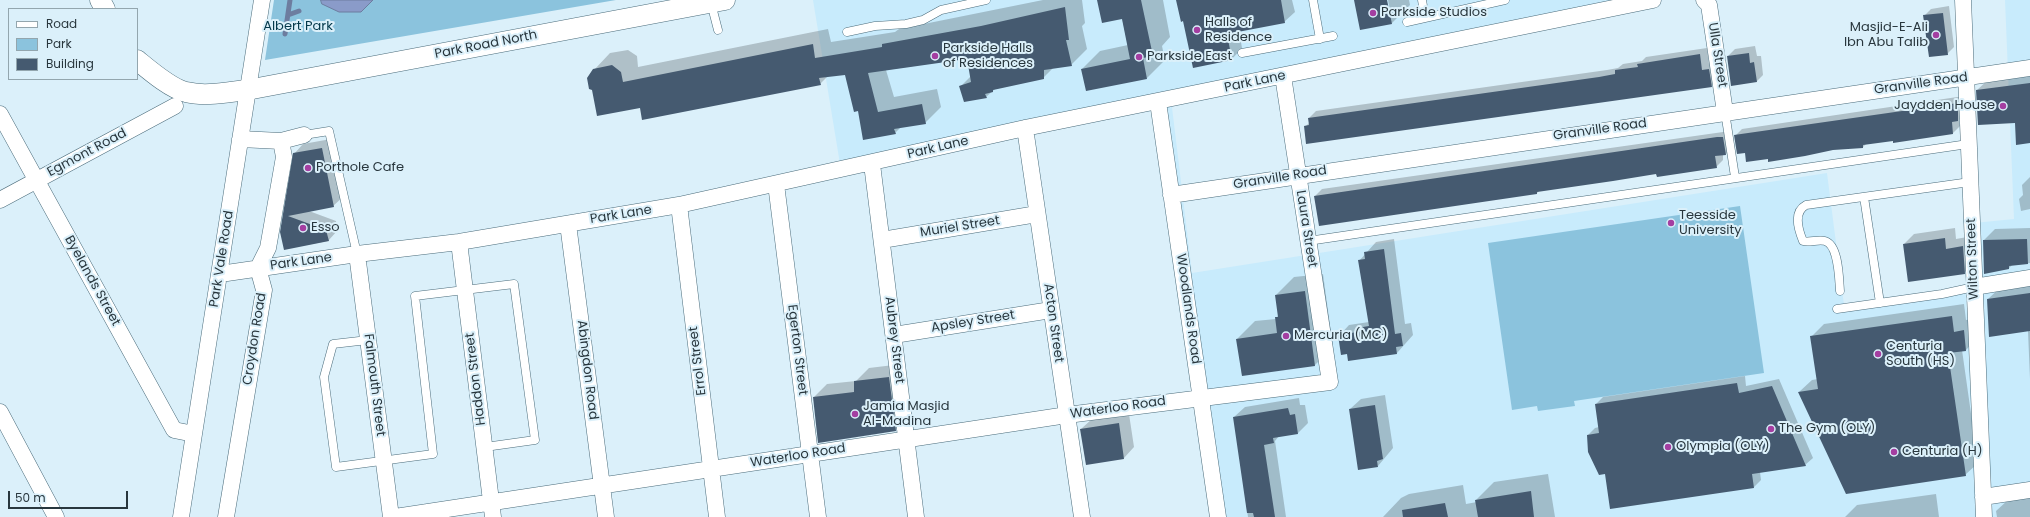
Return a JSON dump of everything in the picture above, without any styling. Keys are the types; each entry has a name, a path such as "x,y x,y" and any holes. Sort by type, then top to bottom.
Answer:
{"street":[{"name":"Park Vale Road","path":"181,517 262,0"},
{"name":"Park Lane","path":"220,274 357,254 459,242 679,205 872,164 1025,128 1653,0"},
{"name":"Ulla Street","path":"1704,0 1709,5 1725,112"},
{"name":"Wilton Street","path":"1963,0 1984,517"},
{"name":"Park Road North","path":"138,61 154,74 185,92 213,94 247,90 718,1"},
{"name":"Granville Road","path":"1171,195 1298,175 2030,68"},
{"name":"Laura Street","path":"1283,76 1330,382"},
{"name":"Woodlands Road","path":"1158,102 1218,517"},
{"name":"Egmont Road","path":"0,200 175,106"},
{"name":"Byelands Street","path":"0,114 174,430 194,434"},
{"name":"Acton Street","path":"1025,128 1082,517"},
{"path":"240,139 281,141 304,135"},
{"path":"258,268 268,248 284,157 281,141"},
{"name":"Aubrey Street","path":"872,164 916,517"},
{"name":"Egerton Street","path":"776,184 818,517"},
{"name":"Errol Street","path":"679,205 717,517"},
{"name":"Muriel Street","path":"882,240 1037,214"},
{"name":"Abingdon Road","path":"568,224 606,517"},
{"name":"Haddon Street","path":"459,242 492,510"},
{"name":"Falmouth Street","path":"357,254 391,517"},
{"name":"Croydon Road","path":"226,517 264,290 258,268"},
{"path":"1974,287 2030,278"},
{"name":"Apsley Street","path":"894,335 1051,310"},
{"name":"Waterloo Road","path":"395,517 492,510 602,486 711,469 1067,415 1330,382"},
{"path":"0,412 56,517"},
{"path":"1983,496 2030,490"}],"lane":[{"path":"847,32 875,26 906,24 923,20 941,10 986,0"},
{"path":"1313,0 1320,39"},
{"path":"1422,0 1426,18"},
{"path":"1407,22 1504,0"},
{"path":"718,1 718,30"},
{"path":"1242,53 1333,36"},
{"path":"1725,112 1735,177"},
{"path":"304,135 329,130 357,254"},
{"path":"1308,241 1735,177 1968,144"},
{"path":"1840,291 1835,252 1832,245 1824,240 1803,241 1797,218 1798,211 1806,205 1970,182"},
{"path":"1864,197 1880,303"},
{"path":"368,340 333,344 324,377 336,467 434,454 415,296 514,284 535,440 485,447"},
{"path":"1837,309 1942,294 1974,287"}],"shaded area":[{"path":"321,0 373,0 361,12 339,12 322,4"},
{"name":"Teesside University","path":"813,0 1653,0 1171,99 1192,273 1827,173 1844,305 1965,288 1984,517 1216,517 1158,102 841,170"},
{"path":"2005,0 2030,0 2030,517 1987,517 1974,223 2014,219"}],"green space":[{"name":"Albert Park","path":"274,0 616,0 265,60"},
{"path":"1740,206 1764,373 1574,401 1575,406 1538,411 1537,406 1512,410 1488,243"}],"building":[{"name":"Parkside East","path":"1097,0 1141,0 1153,56 1143,58 1147,79 1086,91 1081,69 1130,59 1122,19 1102,23"},
{"path":"1176,0 1281,0 1285,23 1227,34 1232,60 1193,68 1183,21 1181,22"},
{"name":"Parkside Studios","path":"1354,0 1387,0 1392,24 1360,30"},
{"path":"1065,7 1069,40 1066,40 1072,66 1044,70 1044,79 993,90 993,92 985,94 987,98 964,102 959,86 971,82 967,59 868,73 878,112 922,104 926,124 894,129 896,134 863,140 858,111 854,112 845,75 819,78 821,85 642,120 640,108 597,116 592,90 589,89 587,78 593,69 612,65 621,72 623,82 813,44 815,58 882,47 882,44 981,26"},
{"name":"Masjid-E-Ali Ibn Abu Talib","path":"1943,13 1948,55 1929,57 1923,15"},
{"path":"1749,53 1750,63 1754,62 1757,82 1731,86 1727,56"},
{"path":"1700,54 1702,70 1709,69 1712,87 1306,144 1304,126 1309,125 1308,118 1599,77 1615,74 1615,70 1638,67 1637,64"},
{"name":"Jaydden House","path":"2030,83 2030,143 2016,145 2015,123 1978,125 1976,90"},
{"path":"1958,103 1958,121 1952,122 1953,134 1893,143 1893,141 1863,145 1863,148 1833,150 1768,162 1768,159 1746,162 1745,153 1737,154 1734,135"},
{"path":"1723,137 1726,155 1715,156 1717,168 1657,177 1656,174 1537,192 1537,194 1319,226 1314,196"},
{"path":"322,148 334,207 288,216 326,230 329,241 284,250 280,232 293,153"},
{"path":"1945,238 1946,249 1963,246 1965,274 1908,282 1903,244"},
{"path":"2027,239 2028,264 2009,266 2009,269 1984,274 1983,240"},
{"path":"1384,249 1395,334 1401,333 1403,346 1396,347 1397,354 1348,361 1347,354 1341,355 1338,335 1364,331 1363,327 1369,326 1358,260 1365,259 1364,252"},
{"name":"Mercuria (MC)","path":"1305,291 1315,366 1242,376 1236,339 1277,333 1275,317 1278,317 1275,295"},
{"path":"2030,293 2030,331 1989,337 1987,299"},
{"name":"Centuria (H)","path":"1952,316 1954,332 1964,330 1966,351 1948,353 1966,476 1846,494 1798,392 1818,389 1810,336"},
{"name":"Jamia Masjid Al-Madina","path":"889,377 896,431 818,443 813,397 854,392 854,381"},
{"name":"Olympia (OLY)","path":"1737,383 1739,393 1772,386 1806,466 1752,474 1754,488 1610,509 1605,474 1599,475 1588,452 1587,435 1599,433 1595,404"},
{"path":"1375,405 1383,459 1377,461 1378,467 1358,470 1349,409"},
{"path":"1288,408 1290,415 1295,414 1298,434 1273,438 1274,443 1264,445 1275,517 1254,517 1253,513 1247,513 1233,417"},
{"path":"1119,423 1124,459 1086,465 1080,429"},
{"path":"1531,491 1534,517 1478,517 1475,500"},
{"path":"1445,503 1448,517 1403,517 1402,510"}],"waterway":[{"path":"285,34 290,0"},
{"path":"288,15 299,11"}],"place":[{"name":"Parkside Studios","path":"1373,13"},
{"name":"Halls of Residence","path":"1197,30"},
{"name":"Masjid-E-Ali Ibn Abu Talib","path":"1936,35"},
{"name":"Parkside Halls of Residences","path":"935,56"},
{"name":"Parkside East","path":"1139,57"},
{"name":"Jaydden House","path":"2003,106"},
{"name":"Porthole Cafe","path":"308,168"},
{"name":"Teesside University","path":"1671,223"},
{"name":"Esso","path":"303,228"},
{"name":"Mercuria (MC)","path":"1286,336"},
{"name":"Centuria South (HS)","path":"1878,354"},
{"name":"Jamia Masjid Al-Madina","path":"855,414"},
{"name":"The Gym (OLY)","path":"1771,429"},
{"name":"Olympia (OLY)","path":"1668,447"},
{"name":"Centuria (H)","path":"1894,452"}]}
